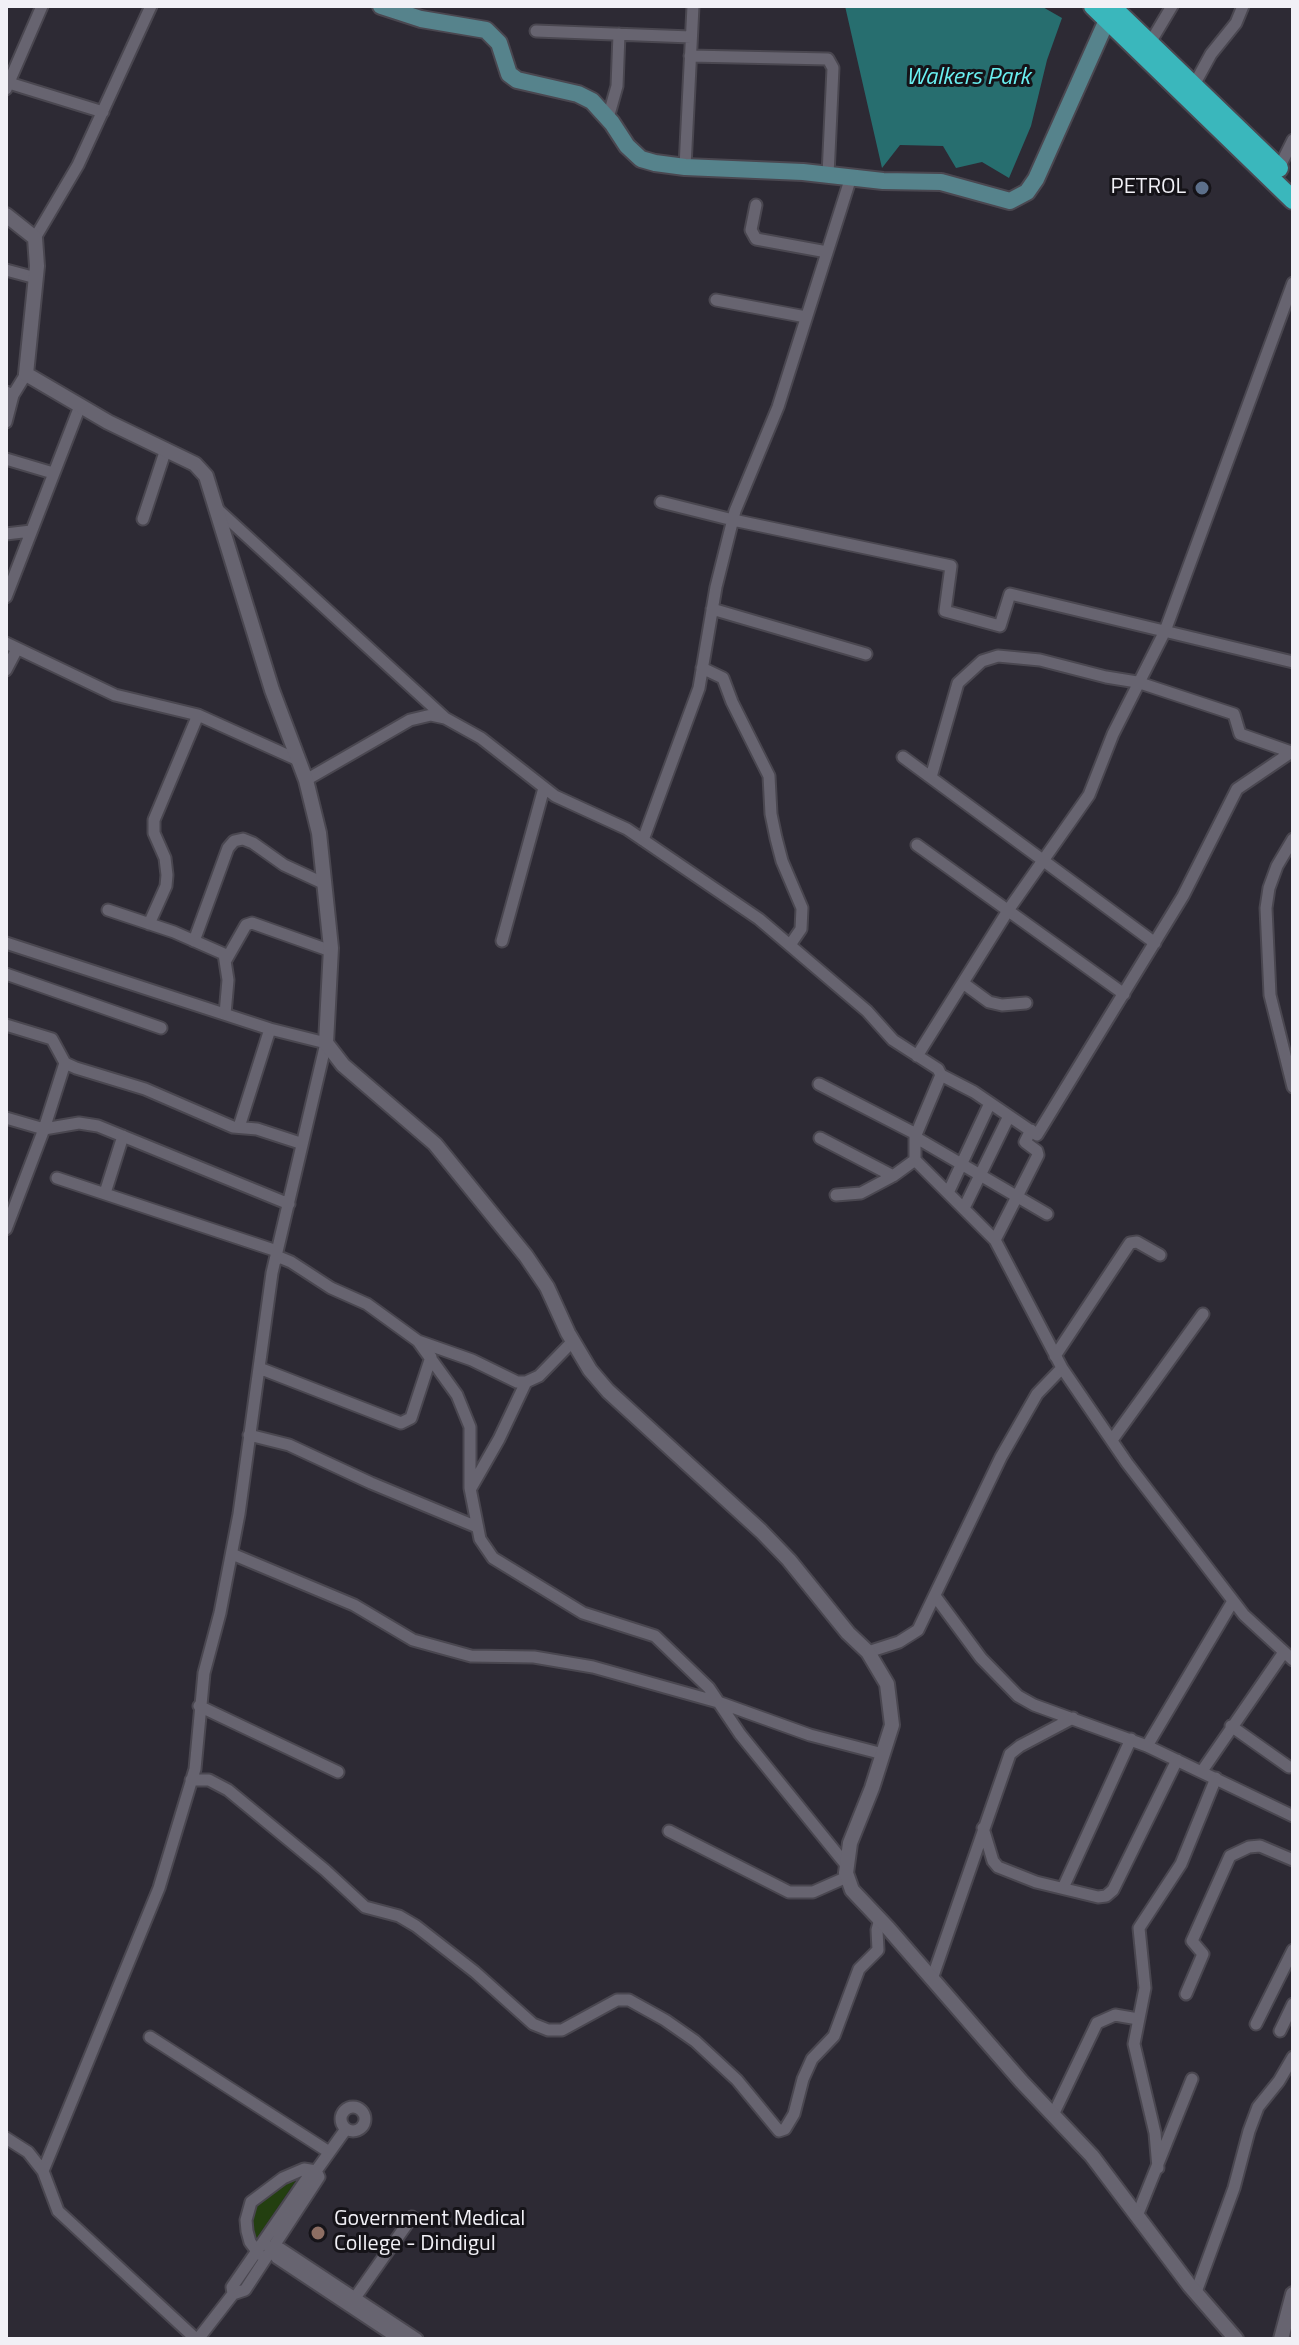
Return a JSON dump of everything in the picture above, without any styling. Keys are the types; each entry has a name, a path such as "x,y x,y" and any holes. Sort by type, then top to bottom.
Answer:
{"highway":[{"path":"1093,6 1109,13 1150,43 1293,183"},
{"path":"1109,13 1293,200"}],"main road":[{"path":"381,6 423,12 486,30 499,43 509,74 517,80 578,94 592,101 641,159 685,167 941,182 1010,201 1027,192 1036,179 1109,13"}],"street":[{"path":"42,6 7,86 103,112"},
{"path":"6,422 10,394 26,374 36,278 35,238 78,165 151,6"},
{"path":"685,167 693,6"},
{"path":"1150,43 1172,6"},
{"path":"1194,85 1211,54 1236,23 1243,6"},
{"path":"536,31 691,37"},
{"path":"608,118 617,86 619,34"},
{"path":"690,56 828,59 833,68 828,175"},
{"path":"1279,168 1293,140"},
{"path":"643,840 699,688 712,609 733,520 778,407 851,177"},
{"path":"756,205 751,230 756,239 827,252"},
{"path":"6,215 35,238"},
{"path":"6,270 36,278"},
{"path":"917,1056 1009,909 1089,795 1137,682 1165,631 1293,283"},
{"path":"716,300 806,317"},
{"path":"26,374 80,406 195,464 206,476 272,690 306,780 319,833 331,951 326,1043 300,1143 276,1256 232,1554 204,1673 195,1769 159,1888 43,2171"},
{"path":"6,597 80,406"},
{"path":"143,519 166,449"},
{"path":"6,459 53,473"},
{"path":"661,502 951,566 945,611 1000,626 1010,594 1293,662"},
{"path":"215,506 445,718 481,738 544,788 627,829 759,919 867,1011 893,1040 938,1069 941,1075 1037,1135 1183,896 1237,789 1292,752"},
{"path":"6,534 31,531"},
{"path":"712,609 866,654"},
{"path":"6,670 12,646 115,695 198,715 298,760"},
{"path":"931,777 958,683 982,661 998,656 1018,657 1137,682 1234,714 1240,734 1292,752"},
{"path":"702,668 723,678 769,776 776,838 802,908 801,929 790,945"},
{"path":"149,924 166,886 167,875 165,858 154,833 154,820 198,715"},
{"path":"306,780 410,720 431,715 445,718"},
{"path":"903,757 1155,943"},
{"path":"502,941 544,788"},
{"path":"194,941 228,848 234,841 243,839 253,843 284,865 325,884"},
{"path":"1293,839 1277,866 1266,908 1270,995 1293,1087"},
{"path":"917,845 1124,994"},
{"path":"108,910 219,951 226,960"},
{"path":"225,1014 228,990 226,960 246,925 252,923 331,951"},
{"path":"6,943 270,1029 326,1043 343,1065 435,1144 526,1256 547,1287 590,1370 608,1391 761,1531 868,1652 887,1684 892,1725 850,1843 847,1872 852,1890 1092,2156 1236,2339"},
{"path":"6,974 161,1028"},
{"path":"963,983 989,1002 1002,1005 1026,1003"},
{"path":"6,1028 52,1039 65,1063 145,1089 239,1127 257,1129 300,1143"},
{"path":"239,1127 270,1029"},
{"path":"6,1229 65,1063"},
{"path":"941,1075 916,1136 915,1160 995,1240 1062,1368 1112,1440 1244,1615 1288,1656 1231,1726 1202,1771"},
{"path":"819,1084 916,1136 1047,1214"},
{"path":"948,1193 990,1103"},
{"path":"964,1208 1009,1116"},
{"path":"6,1118 44,1129 90,1123 289,1204"},
{"path":"995,1240 1038,1155 1025,1142 1031,1130"},
{"path":"105,1193 123,1136"},
{"path":"820,1138 893,1176"},
{"path":"836,1195 861,1193 915,1160"},
{"path":"57,1178 291,1262 331,1288 367,1304 418,1341 457,1395 470,1427 470,1488 480,1539 493,1558 583,1613 655,1636 709,1688 847,1872"},
{"path":"6,1192 18,1197"},
{"path":"1055,1356 1130,1243 1137,1242 1160,1255"},
{"path":"1112,1440 1203,1314"},
{"path":"418,1341 472,1360 517,1382 526,1382 539,1376 573,1341"},
{"path":"259,1368 401,1423 411,1418 431,1357"},
{"path":"868,1652 899,1642 918,1630 1001,1457 1037,1394 1062,1368"},
{"path":"470,1488 499,1439 526,1382"},
{"path":"249,1435 289,1445 477,1527"},
{"path":"232,1554 354,1605 413,1640 471,1656 564,1660 718,1702 810,1735 883,1754"},
{"path":"935,1596 981,1658 1018,1696 1034,1705 1131,1739 1293,1816"},
{"path":"1147,1746 1233,1601"},
{"path":"199,1706 338,1772"},
{"path":"932,1979 1010,1754 1073,1718"},
{"path":"1231,1726 1289,1767"},
{"path":"1063,1888 1131,1739"},
{"path":"983,1827 993,1861 998,1867 1036,1882 1098,1897 1106,1896 1113,1890 1177,1760"},
{"path":"1158,2168 1155,2133 1134,2044 1145,1988 1139,1928 1181,1864 1216,1778"},
{"path":"191,1780 209,1780 228,1790 365,1907 399,1916 416,1926 475,1972 533,2024 548,2030 562,2030 617,2000 629,2000 665,2020 695,2041 737,2080 779,2131 785,2129 794,2114 812,2059 834,2036 859,1969 878,1950 880,1919"},
{"path":"669,1831 789,1892 813,1892 847,1872"},
{"path":"1186,1994 1203,1954 1192,1941 1230,1856 1249,1847 1260,1846 1293,1860"},
{"path":"1256,2024 1293,1950"},
{"path":"1280,2031 1293,2004"},
{"path":"1053,2115 1097,2023 1115,2015 1138,2019"},
{"path":"150,2037 329,2152"},
{"path":"1196,2292 1234,2188 1258,2107 1293,2057"},
{"path":"1137,2216 1192,2079"},
{"path":"6,2138 28,2152 43,2171 58,2211 197,2339 233,2294 232,2287 264,2251 312,2171 316,2171 346,2129"},
{"path":"316,2171 304,2169 283,2178 251,2202 246,2220 250,2242 264,2251 281,2249 399,2339"},
{"path":"353,2302 412,2217"},
{"path":"1281,2339 1293,2294"},
{"path":"353,2302 417,2339"}],"shaded area":[{"path":"299,2176 255,2241 251,2224 255,2206 285,2181"}],"water":[{"name":"Walkers Park","path":"845,6 1041,6 1062,18 1047,60 1031,126 1009,178 982,162 956,168 943,146 900,145 882,168"}],"place":[{"name":"PETROL","path":"1202,188"},
{"name":"Government Medical College - Dindigul","path":"318,2233"}]}
